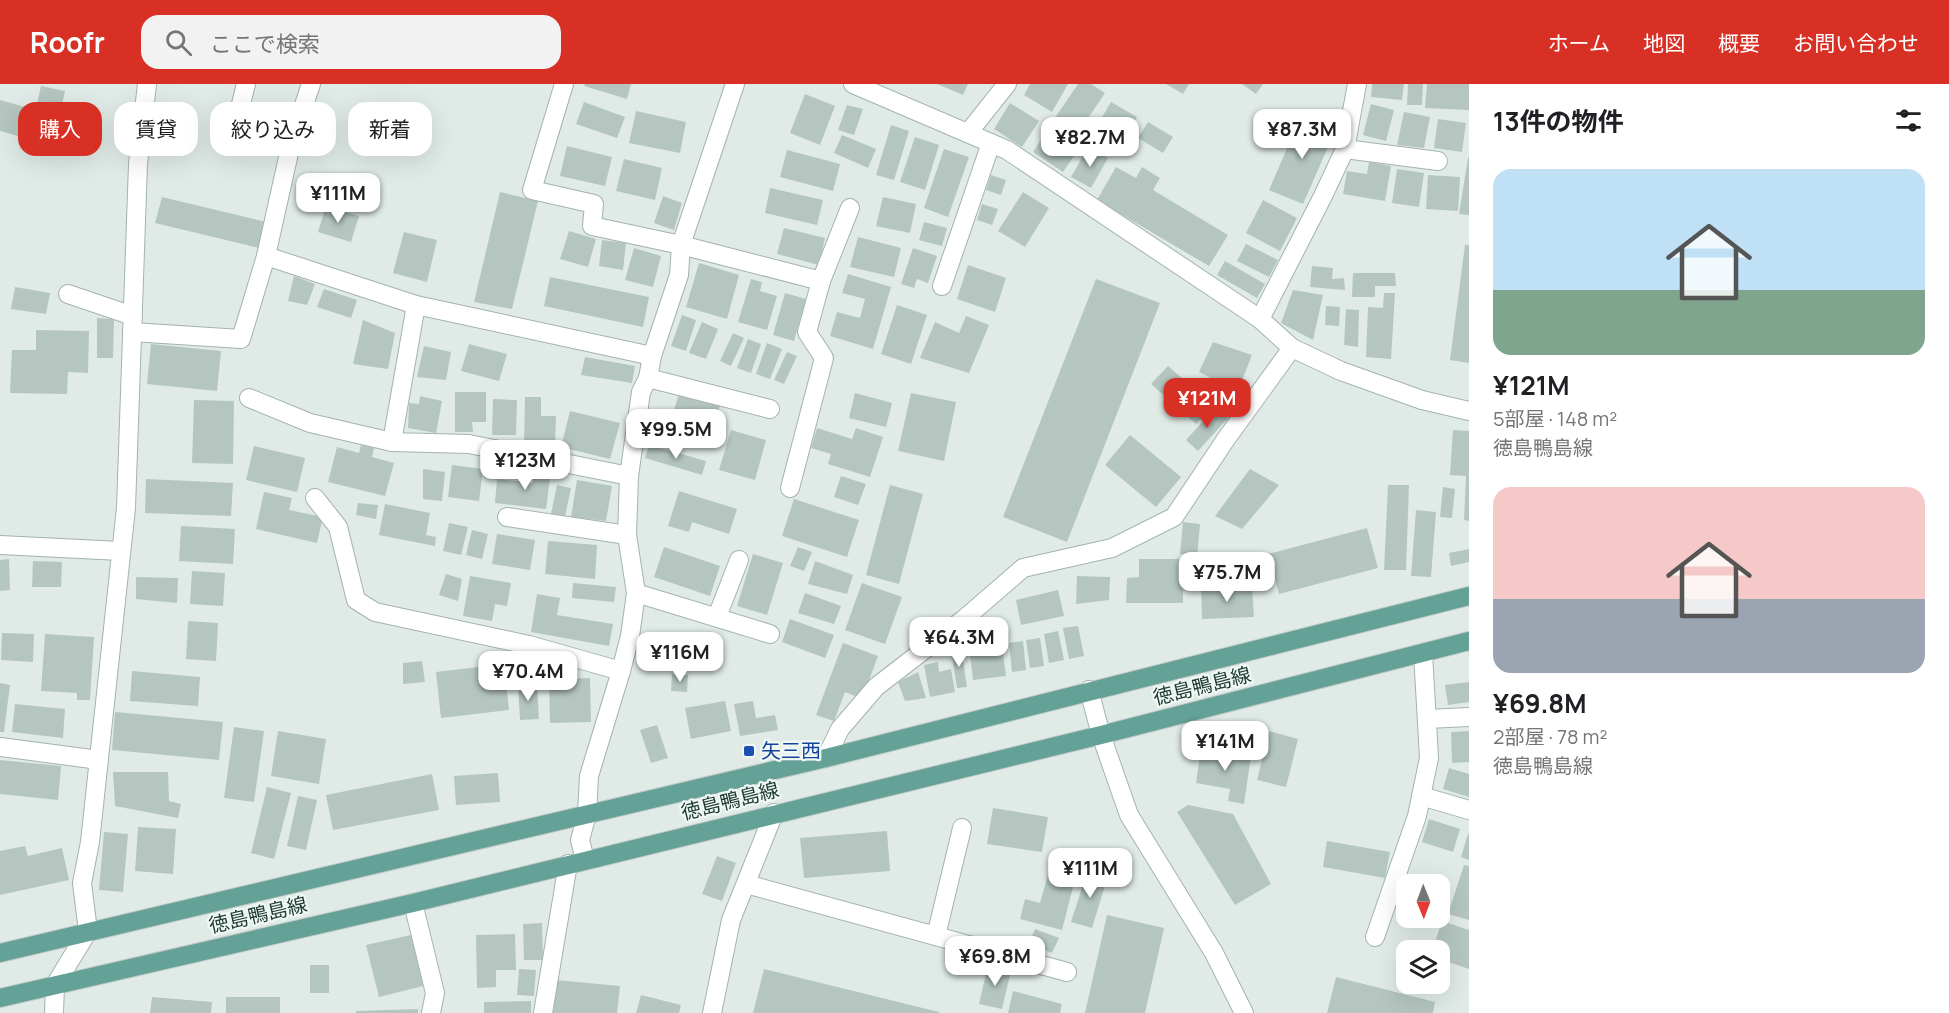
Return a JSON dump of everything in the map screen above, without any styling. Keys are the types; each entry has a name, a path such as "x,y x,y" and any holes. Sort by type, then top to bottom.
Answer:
{"main road":[{"name":"徳島鴨島線","path":"0,953 826,758 1469,596"},
{"name":"徳島鴨島線","path":"0,998 413,903 1101,735 1469,641"}],"street":[{"path":"54,1013 55,985 88,931 82,883 90,842 126,508 138,164 147,84"},
{"path":"242,102 246,84"},
{"path":"68,294 132,324 241,339 266,256 291,144 311,84"},
{"path":"564,84 532,190 594,204 592,226 681,244 821,281"},
{"path":"543,1013 587,814 589,776 630,636 636,593 627,535 629,476 641,392 648,378 652,356 679,275 681,244 735,84"},
{"path":"853,84 1007,150 1260,319 1292,348 1341,370 1422,400 1469,411"},
{"path":"968,133 1007,84"},
{"path":"1260,319 1345,148 1357,84"},
{"path":"942,286 991,143"},
{"path":"1345,148 1438,161"},
{"path":"790,488 825,358 807,332 821,281 850,208"},
{"path":"266,256 416,305 652,356"},
{"path":"392,442 416,305"},
{"path":"826,758 840,729 876,687 964,619 1023,568 1112,548 1174,517 1226,439 1292,348"},
{"path":"648,378 770,409"},
{"path":"249,398 310,423 392,442 469,444 629,476"},
{"path":"315,498 338,527 356,600 375,612 529,645 621,671"},
{"path":"507,517 627,535"},
{"path":"0,545 122,551"},
{"path":"717,617 739,560"},
{"path":"636,593 770,634"},
{"path":"1375,937 1417,816 1429,758 1423,653"},
{"path":"1089,690 1101,735 1130,815 1214,953 1244,1013"},
{"path":"1427,719 1469,717"},
{"path":"0,747 99,760"},
{"path":"1421,796 1469,810"},
{"path":"712,1013 731,920 774,813"},
{"path":"936,936 962,828"},
{"path":"746,884 1066,972"},
{"path":"413,903 435,993 431,1013"}],"building":[{"path":"585,84 631,84 627,99 584,86"},
{"path":"937,84 968,84 963,95"},
{"path":"1030,84 1068,84 1052,112 1024,95"},
{"path":"1078,84 1091,84 1105,93 1078,133 1055,118"},
{"path":"1166,84 1189,84 1183,94"},
{"path":"1242,84 1263,84 1256,94"},
{"path":"1372,84 1404,84 1402,100 1371,97"},
{"path":"1408,84 1423,84 1422,105 1407,105"},
{"path":"1427,84 1469,84 1469,110 1425,108"},
{"path":"41,86 65,91 62,102 37,102"},
{"path":"805,94 835,106 820,145 790,133"},
{"path":"0,100 18,105 18,136 0,131"},
{"path":"584,102 625,117 617,138 576,124"},
{"path":"1111,102 1137,117 1118,150 1092,134"},
{"path":"1010,103 1039,121 1022,147 994,129"},
{"path":"1371,104 1394,110 1386,141 1363,135"},
{"path":"847,105 863,109 854,135 838,130"},
{"path":"636,111 686,122 680,153 629,143"},
{"path":"1404,112 1430,117 1424,148 1397,145"},
{"path":"1301,116 1335,131 1303,204 1269,190"},
{"path":"1438,119 1466,123 1462,152 1434,148"},
{"path":"1148,122 1173,137 1163,153 1138,138"},
{"path":"1052,124 1082,144 1063,172 1033,152"},
{"path":"891,125 909,131 894,180 876,175"},
{"path":"842,135 876,149 868,168 834,153"},
{"path":"915,137 939,145 925,190 900,182"},
{"path":"567,146 612,157 605,186 560,176"},
{"path":"1088,147 1108,158 1091,188 1071,177"},
{"path":"944,149 969,157 948,217 924,208"},
{"path":"787,150 840,164 833,191 780,177"},
{"path":"1469,158 1469,215 1459,214"},
{"path":"624,159 662,168 655,200 616,191"},
{"path":"1369,162 1391,166 1385,201 1343,194 1347,171 1367,174"},
{"path":"1116,167 1136,178 1142,167 1160,178 1153,190 1228,235 1209,266 1097,200"},
{"path":"1397,169 1424,173 1419,207 1392,203"},
{"path":"991,175 1006,180 1001,195 986,190"},
{"path":"1428,175 1460,177 1458,211 1426,209"},
{"path":"770,188 823,200 817,225 765,213"},
{"path":"500,192 538,201 512,309 474,302"},
{"path":"1023,192 1049,208 1025,247 998,231"},
{"path":"663,196 682,203 674,230 654,223"},
{"path":"162,197 266,222 259,248 155,223"},
{"path":"883,197 916,204 910,233 876,226"},
{"path":"1263,200 1297,218 1280,251 1246,233"},
{"path":"982,204 998,209 992,225 977,220"},
{"path":"326,206 359,216 351,242 318,232"},
{"path":"924,222 947,228 942,246 919,240"},
{"path":"784,228 825,238 819,265 777,254"},
{"path":"569,231 596,239 588,267 560,259"},
{"path":"404,232 437,240 427,282 393,273"},
{"path":"858,237 901,248 894,277 850,267"},
{"path":"602,240 626,243 623,270 599,266"},
{"path":"1246,244 1278,260 1269,277 1237,261"},
{"path":"1465,245 1469,245 1469,363 1450,360"},
{"path":"634,248 661,256 653,287 625,280"},
{"path":"913,248 937,256 928,283 917,279 914,288 901,284"},
{"path":"1225,261 1265,284 1257,298 1217,275"},
{"path":"699,263 739,275 727,319 686,307"},
{"path":"968,265 1006,278 995,312 957,299"},
{"path":"1312,266 1333,268 1332,279 1344,278 1345,290 1310,287"},
{"path":"1353,273 1395,273 1396,286 1375,286 1375,297 1352,297"},
{"path":"848,274 891,287 873,349 830,336 837,312 860,318 865,299 842,293"},
{"path":"294,276 315,284 307,305 288,301"},
{"path":"550,277 649,297 643,327 544,306"},
{"path":"751,279 762,282 760,291 777,296 767,330 738,322"},
{"path":"1096,279 1160,303 1067,542 1003,517"},
{"path":"15,287 50,293 46,314 11,309"},
{"path":"324,289 357,300 351,318 317,307"},
{"path":"1293,290 1323,295 1313,340 1281,323"},
{"path":"785,293 806,299 794,341 773,335"},
{"path":"1384,293 1395,293 1391,359 1366,357 1368,307 1383,308"},
{"path":"897,305 927,315 911,364 881,354"},
{"path":"1326,306 1340,307 1339,326 1325,325"},
{"path":"1346,309 1359,310 1358,347 1344,345"},
{"path":"682,315 696,320 686,351 671,346"},
{"path":"966,316 989,325 969,373 920,358 935,322 959,333"},
{"path":"97,318 114,319 113,358 97,358"},
{"path":"363,320 395,333 388,369 353,364"},
{"path":"702,322 718,329 706,359 689,353"},
{"path":"36,330 89,331 88,373 68,372 67,394 10,393 12,350 36,350"},
{"path":"733,333 744,338 731,366 720,361"},
{"path":"748,339 761,344 751,373 737,368"},
{"path":"1213,342 1252,355 1233,403 1213,394 1213,379 1199,372"},
{"path":"767,343 782,349 770,379 756,374"},
{"path":"151,344 221,351 217,391 147,384"},
{"path":"469,344 507,354 499,381 461,371"},
{"path":"424,346 451,352 446,380 417,377"},
{"path":"787,352 797,356 784,384 774,380"},
{"path":"585,357 635,366 632,383 581,375"},
{"path":"1168,366 1213,405 1196,424 1151,384"},
{"path":"455,392 486,392 486,422 472,422 473,432 455,432"},
{"path":"855,393 892,403 886,427 849,418"},
{"path":"911,393 956,402 944,461 898,451"},
{"path":"679,394 720,406 707,445 667,432"},
{"path":"420,396 442,401 436,433 408,428 409,403 419,404"},
{"path":"525,397 541,397 541,416 556,416 555,446 524,446"},
{"path":"493,399 517,400 516,435 492,435"},
{"path":"194,400 234,401 233,464 192,463"},
{"path":"1216,407 1228,418 1198,451 1186,440"},
{"path":"570,411 620,423 610,459 561,447"},
{"path":"817,428 852,439 856,428 883,437 870,477 828,464 831,454 811,448"},
{"path":"731,430 766,440 755,480 719,470"},
{"path":"1453,430 1469,431 1469,521 1464,520 1466,476 1450,475"},
{"path":"1130,435 1181,477 1156,507 1105,465"},
{"path":"361,445 374,448 372,457 394,463 385,496 328,482 337,447 359,453"},
{"path":"649,445 706,461 702,475 645,458"},
{"path":"254,446 305,458 297,492 246,480"},
{"path":"452,465 483,469 479,501 448,497"},
{"path":"535,468 551,471 546,509 495,503 497,479 533,483"},
{"path":"423,469 445,472 442,501 423,499"},
{"path":"1250,469 1279,485 1242,529 1215,516"},
{"path":"841,476 866,484 858,505 834,497"},
{"path":"146,479 233,483 231,516 145,513"},
{"path":"577,480 612,486 606,521 571,517"},
{"path":"557,485 571,488 565,517 551,514"},
{"path":"890,485 923,494 899,584 866,575"},
{"path":"1388,485 1409,485 1406,570 1384,570"},
{"path":"1443,487 1455,489 1452,518 1440,517"},
{"path":"679,491 737,509 729,534 692,522 689,532 668,526"},
{"path":"264,492 292,498 289,510 323,517 317,543 256,529"},
{"path":"794,499 859,520 847,557 782,536"},
{"path":"358,503 378,505 376,519 356,515"},
{"path":"385,504 430,513 426,535 436,537 435,546 379,535"},
{"path":"1416,510 1436,512 1431,577 1411,576"},
{"path":"1183,522 1200,524 1197,556 1180,554"},
{"path":"449,523 468,527 461,555 443,551"},
{"path":"181,526 235,529 233,564 179,561"},
{"path":"1367,528 1378,568 1279,594 1268,554"},
{"path":"472,530 488,534 482,559 466,555"},
{"path":"497,534 535,540 530,570 492,564"},
{"path":"548,541 597,545 595,579 545,574"},
{"path":"664,547 720,566 710,596 654,577"},
{"path":"798,547 812,552 804,571 790,566"},
{"path":"1469,549 1469,562 1451,566 1449,553"},
{"path":"753,554 783,563 767,615 737,606"},
{"path":"9,559 10,590 0,591 0,560"},
{"path":"1139,559 1183,559 1183,603 1126,603 1127,578 1139,577"},
{"path":"33,561 62,562 61,587 32,587"},
{"path":"815,561 853,575 847,594 808,584"},
{"path":"192,571 225,573 223,606 190,604"},
{"path":"446,574 462,579 458,601 439,595"},
{"path":"470,576 511,583 507,606 495,604 492,621 463,616"},
{"path":"1077,576 1110,577 1109,600 1076,604"},
{"path":"136,577 178,578 177,603 136,599"},
{"path":"573,583 616,587 614,602 572,598"},
{"path":"862,583 902,597 885,644 845,630"},
{"path":"1252,586 1254,617 1202,619 1201,588"},
{"path":"1058,590 1064,616 1021,625 1016,600"},
{"path":"805,593 841,606 834,624 798,613"},
{"path":"537,594 560,598 557,615 613,624 609,646 531,632"},
{"path":"790,619 834,635 825,658 782,642"},
{"path":"998,619 1006,676 973,680 968,638 977,637 975,623"},
{"path":"188,621 218,623 216,661 186,659"},
{"path":"1078,626 1084,656 1069,659 1063,628"},
{"path":"1058,631 1064,660 1049,663 1044,634"},
{"path":"2,633 34,634 33,662 1,660"},
{"path":"45,634 94,637 90,700 77,700 77,693 41,691"},
{"path":"1040,638 1044,666 1030,668 1026,640"},
{"path":"1023,641 1026,670 1012,672 1009,643"},
{"path":"843,643 878,656 862,699 845,692 834,721 816,715"},
{"path":"961,648 967,687 957,688 951,650"},
{"path":"422,661 425,682 403,684 403,663"},
{"path":"938,662 939,672 951,669 955,692 930,697 924,665"},
{"path":"504,664 509,710 441,718 436,672"},
{"path":"132,671 200,677 198,706 130,701"},
{"path":"918,672 926,698 905,701 898,682"},
{"path":"672,674 688,675 687,692 671,691"},
{"path":"590,678 591,722 550,723 549,679"},
{"path":"1469,682 1469,702 1448,705 1445,685"},
{"path":"0,683 10,685 4,732 0,732"},
{"path":"537,685 539,719 520,720 518,686"},
{"path":"725,701 731,731 691,739 685,708"},
{"path":"753,701 756,718 775,715 778,730 740,736 734,704"},
{"path":"15,704 65,709 63,738 12,732"},
{"path":"115,712 223,722 219,760 112,750"},
{"path":"657,725 668,758 651,763 640,730"},
{"path":"234,727 264,731 254,802 224,798"},
{"path":"278,731 326,739 319,784 271,776"},
{"path":"1269,731 1298,739 1286,787 1257,780"},
{"path":"1469,731 1469,762 1452,763 1451,732"},
{"path":"1201,748 1251,756 1244,804 1228,801 1230,789 1196,783"},
{"path":"0,760 61,766 58,800 0,794"},
{"path":"1449,768 1469,774 1469,797 1443,789"},
{"path":"113,772 168,772 169,801 181,804 178,818 115,806"},
{"path":"498,773 500,802 456,805 454,776"},
{"path":"432,774 439,810 333,830 326,795"},
{"path":"267,787 291,793 274,859 251,853"},
{"path":"298,796 317,800 306,850 287,846"},
{"path":"1188,805 1233,814 1271,884 1235,905 1177,812"},
{"path":"993,808 1048,817 1042,852 987,844"},
{"path":"1429,819 1460,829 1453,852 1422,842"},
{"path":"138,827 176,829 173,874 135,871"},
{"path":"887,831 890,871 804,878 800,838"},
{"path":"104,832 128,834 123,892 99,890"},
{"path":"1469,834 1469,860 1461,857"},
{"path":"1327,841 1390,852 1385,878 1323,867"},
{"path":"25,846 28,856 62,848 69,880 0,895 0,851"},
{"path":"717,856 736,863 722,901 702,894"},
{"path":"1053,857 1079,864 1062,930 1020,919 1025,899 1040,903"},
{"path":"1464,865 1469,866 1469,920 1450,915 1450,908"},
{"path":"1088,869 1108,876 1092,928 1071,922"},
{"path":"1107,915 1164,928 1145,1013 1085,1013"},
{"path":"542,923 543,960 524,960 523,924"},
{"path":"1450,924 1469,930 1469,969 1450,962 1450,940 1436,940 1440,928 1450,928"},
{"path":"1035,929 1059,938 1052,953 1029,944"},
{"path":"515,934 516,970 496,970 496,987 477,988 476,935"},
{"path":"411,935 423,986 379,997 366,945"},
{"path":"310,965 329,965 329,993 310,993"},
{"path":"988,965 1011,971 1002,1009 979,1004"},
{"path":"519,969 536,970 534,996 517,995"},
{"path":"764,969 939,1012 939,1013 753,1013"},
{"path":"1336,977 1435,1002 1433,1013 1327,1013"},
{"path":"556,980 620,986 617,1013 553,1013"},
{"path":"1013,991 1062,1004 1060,1013 1008,1013"},
{"path":"641,995 681,1005 679,1013 636,1013"},
{"path":"152,997 212,1002 211,1013 150,1013"},
{"path":"226,997 280,997 280,1013 226,1013"},
{"path":"531,1001 531,1013 484,1013 484,1002"},
{"path":"418,1009 418,1013 356,1013 356,1011"}],"place":[{"name":"矢三西","path":"749,751"}]}
